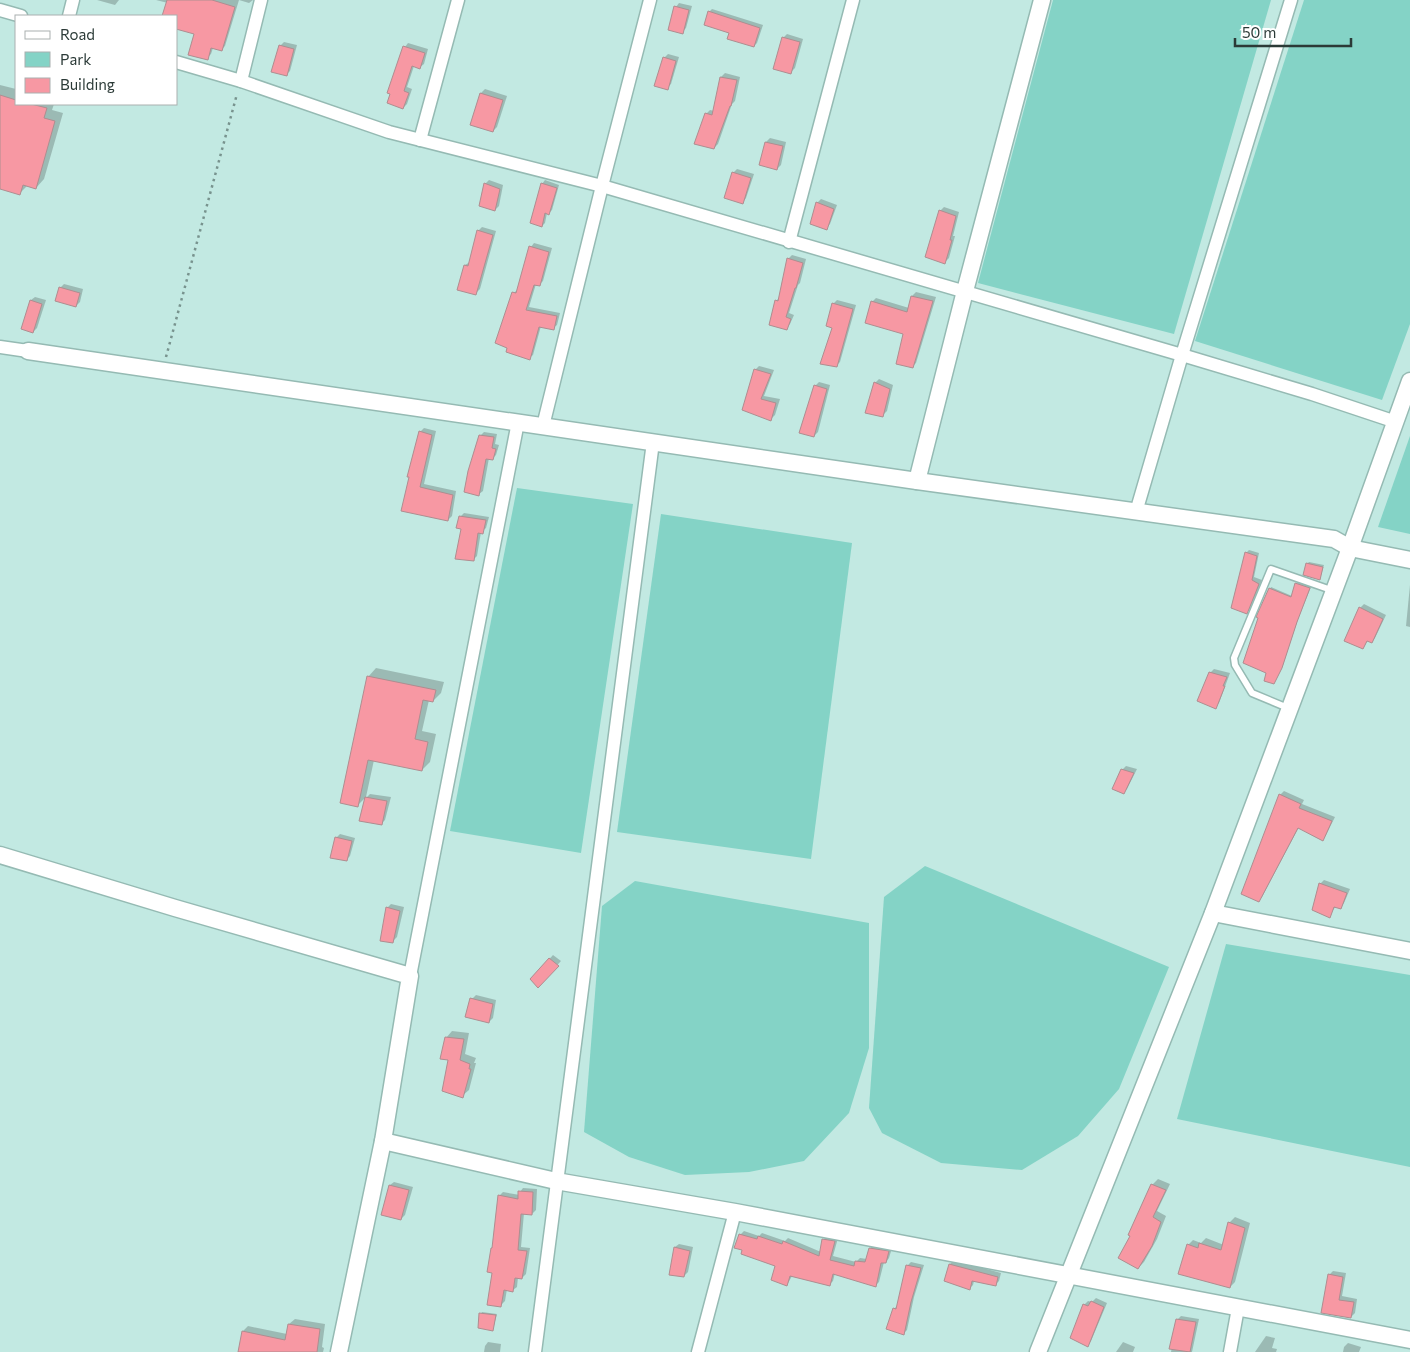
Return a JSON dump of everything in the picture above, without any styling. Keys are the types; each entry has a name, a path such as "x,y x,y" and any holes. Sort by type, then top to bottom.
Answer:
{"street":[{"path":"69,15 73,0"},
{"path":"241,81 261,0"},
{"path":"420,140 458,0"},
{"path":"543,426 650,0"},
{"path":"789,242 853,0"},
{"path":"917,481 1042,0"},
{"path":"1136,512 1291,0"},
{"path":"0,10 18,15"},
{"path":"178,63 241,81 389,132 602,186 1182,355 1312,394 1396,422"},
{"path":"0,348 917,481 1334,539 1350,548 1410,560"},
{"path":"1038,1352 1213,913 1350,548 1410,381"},
{"path":"339,1352 383,1141 410,976 518,422"},
{"path":"534,1352 653,442"},
{"path":"0,855 410,976"},
{"path":"1213,913 1410,951"},
{"path":"383,1141 556,1181 1069,1274 1410,1340"},
{"path":"698,1352 734,1212"},
{"path":"1230,1352 1238,1308"}],"lane":[{"path":"1290,709 1252,693 1235,665 1234,658 1271,569 1334,591"}],"path":[{"path":"162,371 241,81"}],"green space":[{"path":"1053,0 1271,0 1174,334 978,283"},
{"path":"1304,0 1410,0 1410,324 1382,400 1195,341"},
{"path":"1410,436 1410,534 1378,527"},
{"path":"517,488 633,504 581,853 450,831"},
{"path":"661,514 852,543 811,859 617,832"},
{"path":"925,866 1169,967 1119,1089 1078,1136 1022,1170 941,1163 882,1133 869,1108 884,897"},
{"path":"635,881 869,923 869,1048 849,1113 804,1161 749,1172 685,1175 629,1157 584,1132 602,906"},
{"path":"1226,944 1410,975 1410,1167 1177,1119"}],"building":[{"path":"167,0 212,0 235,7 222,51 211,48 208,60 188,55 194,34 178,30 178,15 162,15"},
{"path":"674,6 689,10 683,34 668,30"},
{"path":"708,11 760,28 754,47 727,39 729,33 704,25"},
{"path":"782,37 800,42 791,74 773,69"},
{"path":"279,45 294,49 287,76 271,72"},
{"path":"403,46 425,53 420,69 412,66 404,91 409,93 403,109 387,103 390,94 387,93"},
{"path":"663,57 676,61 668,90 654,86"},
{"path":"720,77 737,80 731,106 714,149 694,144 705,113 712,115"},
{"path":"480,93 503,100 493,132 470,125"},
{"path":"0,95 15,100 15,105 35,105 47,108 44,118 55,121 36,189 23,185 20,195 0,189"},
{"path":"765,142 783,146 777,170 759,165"},
{"path":"732,172 751,178 743,204 724,198"},
{"path":"484,183 500,189 495,211 479,206"},
{"path":"541,183 557,188 549,215 545,213 542,227 530,223"},
{"path":"816,202 834,209 827,230 810,224"},
{"path":"939,210 956,216 945,264 925,257"},
{"path":"477,230 493,235 476,295 457,290 464,265 468,266"},
{"path":"529,246 549,252 540,286 534,285 526,310 557,316 554,330 539,327 530,360 506,352 507,348 495,343 512,292 516,293"},
{"path":"787,258 803,263 786,317 791,319 787,330 769,325 775,300 778,301"},
{"path":"59,287 80,293 76,307 55,301"},
{"path":"911,296 933,301 913,368 896,364 903,334 865,323 871,301 907,312"},
{"path":"30,300 42,304 33,333 21,329"},
{"path":"832,303 853,309 837,367 820,364 832,328 826,326"},
{"path":"754,369 771,374 761,399 776,403 771,421 742,410"},
{"path":"874,382 890,389 883,417 865,413"},
{"path":"814,385 827,389 814,437 799,433"},
{"path":"419,431 432,435 420,487 453,495 448,521 401,511 409,477 407,477"},
{"path":"479,435 494,437 492,448 496,449 493,460 486,459 479,496 464,492"},
{"path":"459,516 486,520 483,534 478,533 474,561 455,559 461,529 456,528"},
{"path":"1245,552 1257,556 1252,580 1259,584 1247,614 1231,608"},
{"path":"1306,563 1323,567 1320,580 1303,575"},
{"path":"1295,583 1310,588 1282,668 1274,684 1264,681 1266,673 1243,663 1258,618 1256,617 1269,588 1291,597"},
{"path":"1359,607 1383,619 1372,643 1367,641 1363,649 1344,641"},
{"path":"1209,672 1227,677 1216,709 1197,701"},
{"path":"367,676 436,690 433,702 423,700 415,739 428,742 422,771 368,760 358,807 340,803"},
{"path":"1121,769 1134,773 1124,794 1112,789"},
{"path":"1279,794 1301,804 1299,808 1332,821 1323,841 1298,828 1259,902 1241,894"},
{"path":"365,797 387,801 382,825 359,821"},
{"path":"335,837 352,841 347,861 330,858"},
{"path":"1319,883 1347,893 1341,909 1334,907 1330,918 1312,910"},
{"path":"386,907 400,911 393,943 380,941"},
{"path":"549,958 559,966 538,988 530,979"},
{"path":"470,998 493,1004 489,1023 465,1017"},
{"path":"445,1037 464,1039 460,1060 470,1064 469,1069 471,1069 463,1098 442,1091 448,1060 440,1059"},
{"path":"1151,1184 1166,1190 1153,1217 1161,1222 1152,1246 1138,1269 1118,1258 1130,1236 1128,1235"},
{"path":"389,1185 409,1190 401,1220 381,1215"},
{"path":"518,1191 533,1192 532,1215 521,1214 518,1250 527,1251 522,1279 515,1278 513,1292 504,1290 501,1307 487,1305 492,1273 487,1272 492,1248 498,1195 518,1199"},
{"path":"1228,1222 1245,1228 1230,1288 1178,1274 1187,1244 1198,1248 1199,1243 1221,1250"},
{"path":"739,1234 757,1239 758,1236 782,1244 783,1241 819,1256 822,1239 835,1241 830,1260 854,1266 855,1261 865,1262 869,1248 889,1251 886,1263 881,1263 876,1287 833,1274 830,1286 790,1276 787,1286 771,1280 775,1266 741,1254 742,1250 734,1248"},
{"path":"674,1247 690,1251 684,1277 669,1275"},
{"path":"949,1264 998,1277 996,1286 972,1281 970,1290 944,1281"},
{"path":"906,1265 921,1268 904,1335 886,1329 893,1308 896,1309"},
{"path":"1328,1274 1343,1277 1339,1300 1354,1302 1351,1318 1321,1313"},
{"path":"1091,1301 1104,1307 1088,1347 1070,1338 1083,1304 1088,1306"},
{"path":"479,1313 496,1315 493,1331 478,1328"},
{"path":"1176,1319 1196,1322 1190,1352 1169,1349"},
{"path":"288,1324 320,1329 317,1352 238,1352 242,1331 285,1340"}]}
